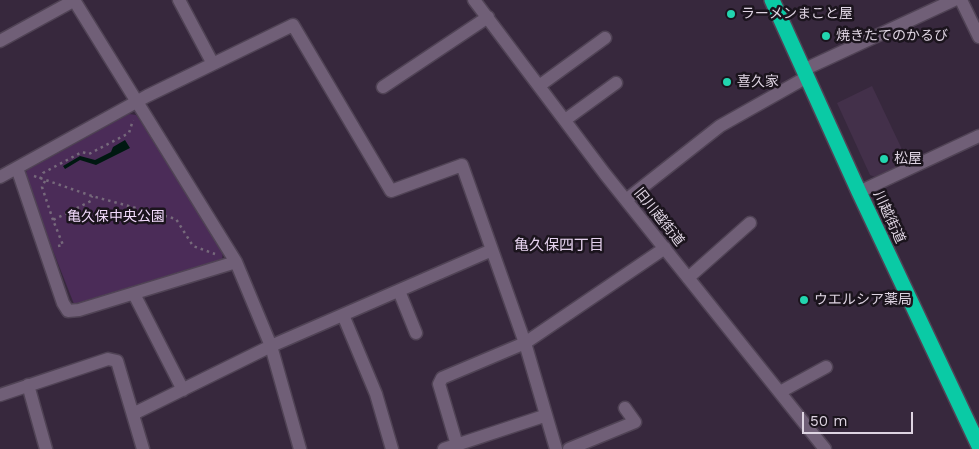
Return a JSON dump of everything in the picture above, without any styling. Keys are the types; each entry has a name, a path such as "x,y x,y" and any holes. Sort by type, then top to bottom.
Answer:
{"highway":[{"name":"川越街道","path":"772,0 859,192 979,446"}],"street":[{"path":"0,41 74,0 236,262 271,346 300,449"},
{"path":"179,0 212,64"},
{"name":"旧川越街道","path":"474,0 626,200 825,449"},
{"path":"626,200 720,126 805,74 954,0"},
{"path":"961,0 979,37"},
{"path":"383,87 488,18"},
{"path":"0,177 138,102 293,25 392,191 462,166 525,342 544,416 556,449"},
{"path":"539,86 605,38"},
{"path":"565,120 616,82"},
{"path":"859,192 979,136"},
{"path":"17,168 63,303 68,310 79,310 236,262"},
{"path":"688,278 750,223"},
{"path":"457,445 439,381 525,342 665,248"},
{"path":"132,414 271,346 492,250"},
{"path":"399,291 416,333"},
{"path":"134,294 183,390"},
{"path":"343,315 376,394 392,449"},
{"path":"0,395 108,359 117,361 143,449"},
{"path":"780,392 826,367"},
{"path":"28,385 46,449"},
{"path":"569,449 635,422 625,408"},
{"path":"444,449 544,416"}],"path":[{"path":"40,179 43,173 82,152 89,154 129,133 134,116"},
{"path":"17,168 44,181 176,219 193,246 236,262"},
{"path":"44,181 42,187 63,245 45,250"},
{"path":"53,220 91,201 92,196"}],"shaded area":[{"path":"872,86 908,162 875,177 870,175 837,103"},
{"path":"125,140 130,148 96,165 80,160 65,169 63,166 80,156 95,160 111,152 113,147"}],"green space":[{"name":"亀久保中央公園","path":"129,114 136,115 139,119 223,252 222,259 74,304 24,177 27,170"}],"place":[{"name":"ラーメンまこと屋","path":"731,14"},
{"name":"焼きたてのかるび","path":"826,36"},
{"name":"喜久家","path":"727,82"},
{"name":"松屋","path":"884,159"},
{"name":"ウエルシア薬局","path":"804,300"}],"district":[{"name":"亀久保四丁目","path":"559,246"}]}
